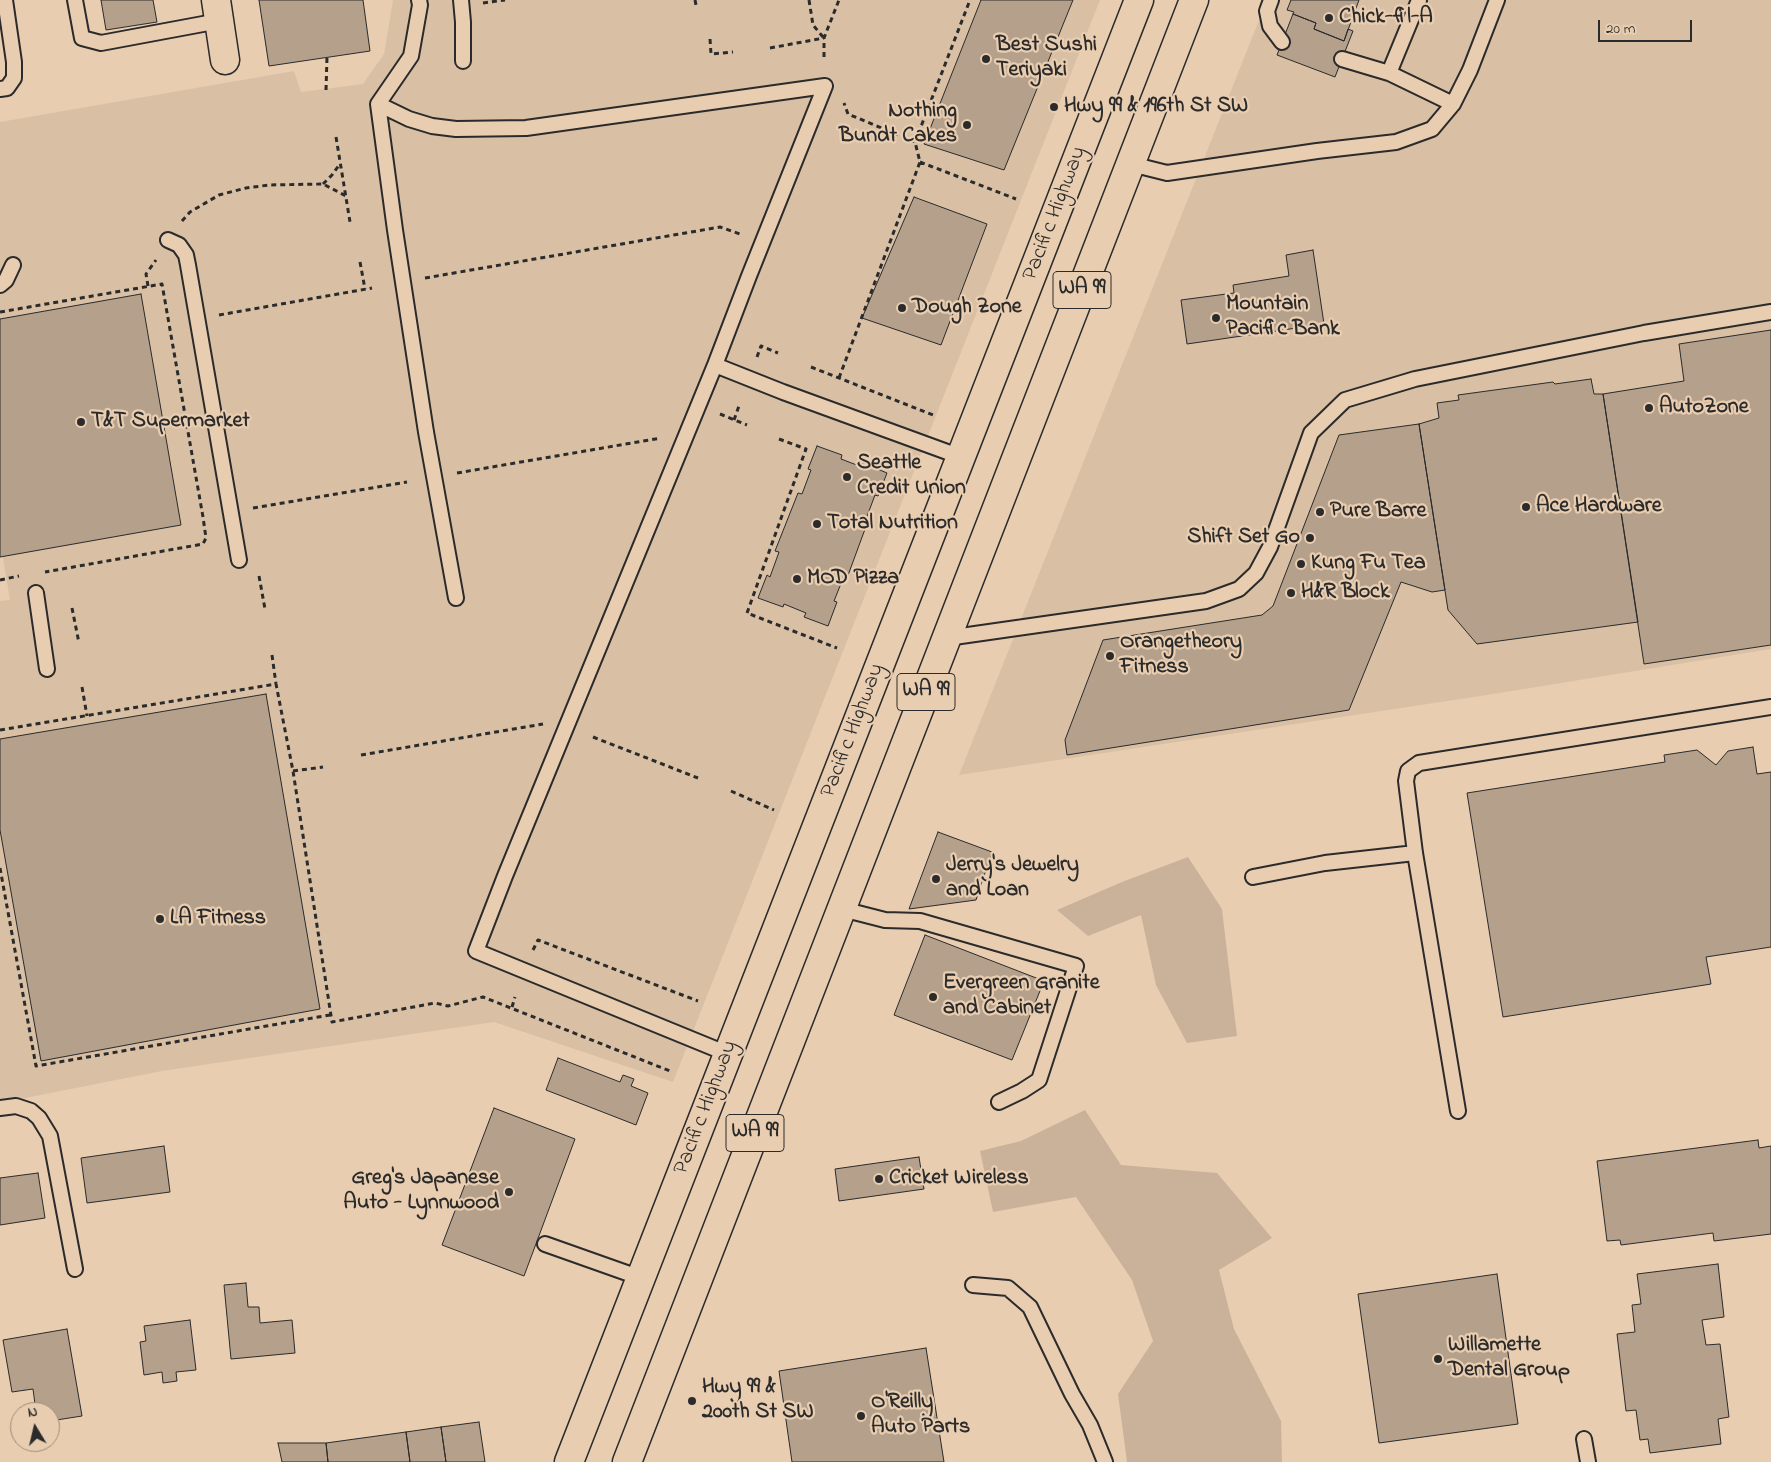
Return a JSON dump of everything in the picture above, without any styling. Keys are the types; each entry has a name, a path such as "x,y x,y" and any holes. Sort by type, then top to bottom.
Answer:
{"main road":[{"name":"Pacific Highway","path":"570,1462 1139,0"},
{"name":"WA 99","path":"627,1462 1194,0"},
{"path":"217,10 225,60"}],"lane":[{"path":"0,89 7,88 14,78 14,62 5,0"},
{"path":"75,0 82,38 101,43 217,10"},
{"path":"419,0 420,5 411,56 378,104 426,432 456,598"},
{"path":"461,0 463,61"},
{"path":"1271,0 1267,12 1270,26 1282,42"},
{"path":"1390,73 1419,0"},
{"path":"1131,164 1167,173 1317,151 1396,142 1432,129 1453,104 1470,70 1497,0"},
{"path":"1342,59 1390,73 1453,104"},
{"path":"378,104 409,119 432,126 456,129 526,128 825,86 748,276 715,365 476,951 728,1054"},
{"path":"168,240 179,246 186,255 239,560"},
{"path":"0,285 6,280 13,265"},
{"path":"947,638 1206,601 1239,589 1256,573 1270,548 1312,433 1345,400 1415,379 1644,333 1771,312"},
{"path":"715,365 782,392 961,457"},
{"path":"36,593 47,669"},
{"path":"1458,1111 1415,853 1406,781 1408,771 1420,763 1771,707"},
{"path":"1253,877 1325,863 1415,853"},
{"path":"842,909 885,920 920,921 1076,966 1039,1080 999,1102"},
{"path":"0,1108 16,1106 31,1111 39,1118 50,1136 75,1269"},
{"path":"545,1244 641,1278"},
{"path":"973,1285 1008,1288 1030,1307 1072,1394 1090,1425 1105,1462"},
{"path":"1584,1439 1588,1462"}],"path":[{"path":"480,3 505,0"},
{"path":"695,0 696,5"},
{"path":"809,0 812,25 824,38"},
{"path":"824,57 824,38 839,0"},
{"path":"839,378 920,162 915,142 970,0"},
{"path":"770,48 824,38"},
{"path":"710,39 711,54 733,52"},
{"path":"326,90 327,57"},
{"path":"844,103 848,114 915,142"},
{"path":"336,137 350,222"},
{"path":"920,162 1016,199"},
{"path":"323,184 340,163"},
{"path":"178,225 190,212 219,195 246,188 269,185 323,184 346,196"},
{"path":"416,280 720,227 742,234"},
{"path":"148,286 146,274 157,258"},
{"path":"360,262 365,289"},
{"path":"0,312 162,284 206,538 203,544 181,549 36,573"},
{"path":"211,316 372,288"},
{"path":"756,360 761,346 778,353"},
{"path":"811,367 933,415"},
{"path":"734,420 740,403"},
{"path":"719,414 747,425"},
{"path":"450,474 664,438"},
{"path":"779,439 806,450 746,613 837,648"},
{"path":"245,509 407,482"},
{"path":"0,580 27,575"},
{"path":"259,576 265,609"},
{"path":"72,608 79,643"},
{"path":"272,655 332,1022 434,1003 448,1006 483,997 670,1071"},
{"path":"0,730 276,684"},
{"path":"82,687 87,716"},
{"path":"361,755 551,723"},
{"path":"593,737 698,778"},
{"path":"292,771 323,767"},
{"path":"731,791 774,810"},
{"path":"0,868 36,1066 330,1015"},
{"path":"533,952 538,940 698,1000"},
{"path":"512,1007 515,997"}],"shaded area":[{"path":"393,0 1100,0 673,1082 494,1022 162,1071 0,1103 0,601 10,600 0,540 0,122 294,71 301,92 363,84 384,54"},
{"path":"1267,0 1771,0 1771,649 1487,695 959,775"},
{"path":"1188,857 1222,909 1237,1036 1187,1043 1156,985 1141,915 1088,936 1057,910 1122,882"},
{"path":"1085,1110 1121,1165 1217,1173 1272,1238 1219,1270 1234,1329 1281,1421 1282,1462 1127,1462 1118,1394 1153,1341 1132,1280 1076,1197 993,1212 980,1151 1021,1141"}],"building":[{"path":"101,0 153,0 157,22 106,30"},
{"path":"259,0 363,0 370,51 269,66"},
{"path":"981,0 1073,0 1004,170 924,144"},
{"name":"Chick-fil-A","path":"1291,0 1359,0 1344,41 1314,29 1316,23 1287,10"},
{"path":"1293,14 1316,23 1314,29 1344,41 1348,29 1353,31 1335,77 1277,55"},
{"path":"914,197 987,224 941,345 862,318"},
{"path":"1313,250 1324,324 1187,344 1181,300 1234,293 1233,285 1289,276 1286,255"},
{"name":"T&T Supermarket","path":"141,294 181,525 0,557 0,319"},
{"path":"1771,330 1771,645 1644,664 1603,394 1684,381 1679,344"},
{"name":"Ace Hardware","path":"1591,379 1594,394 1603,394 1638,622 1477,644 1448,610 1419,424 1439,418 1437,403 1459,400 1458,395 1553,382 1555,384"},
{"path":"1419,424 1445,590 1432,592 1401,582 1349,710 1067,755 1065,740 1103,640 1262,615 1273,606 1339,435"},
{"path":"817,446 842,455 841,459 862,467 863,463 887,473 878,496 875,495 866,519 868,521 847,578 844,576 834,601 837,602 828,626 804,617 806,613 784,604 783,607 758,598 767,575 770,577 779,552 775,551 798,493 802,494 811,470 808,469"},
{"name":"LA Fitness","path":"266,694 320,1009 41,1061 0,830 0,739"},
{"path":"1753,747 1757,774 1771,772 1771,947 1706,957 1711,984 1503,1017 1467,793 1665,762 1664,755 1697,750 1716,765 1728,751"},
{"path":"938,832 992,852 976,900 909,909"},
{"path":"925,935 1044,981 1012,1060 894,1015"},
{"path":"558,1058 620,1082 623,1075 634,1079 631,1086 648,1093 636,1125 546,1090"},
{"name":"Greg's Japanese Auto - Lynnwood","path":"494,1108 575,1139 524,1276 442,1245"},
{"path":"1758,1140 1759,1148 1771,1146 1771,1234 1714,1241 1713,1233 1621,1245 1620,1240 1607,1241 1597,1161"},
{"path":"164,1146 170,1192 87,1203 81,1158"},
{"name":"Cricket Wireless","path":"919,1157 924,1189 839,1201 835,1169"},
{"path":"38,1173 45,1218 0,1225 0,1178"},
{"path":"1718,1264 1724,1317 1702,1320 1706,1345 1720,1344 1729,1417 1718,1419 1721,1444 1650,1453 1648,1439 1640,1440 1636,1410 1626,1411 1617,1334 1635,1332 1632,1305 1641,1304 1637,1274"},
{"name":"Willamette Dental Group","path":"1497,1274 1518,1424 1379,1443 1358,1294"},
{"path":"246,1283 248,1307 259,1307 260,1323 292,1320 295,1353 231,1359 224,1285"},
{"path":"190,1320 196,1370 176,1372 177,1381 163,1383 162,1372 144,1375 140,1342 146,1341 144,1326"},
{"path":"67,1329 82,1416 60,1419 60,1402 35,1402 33,1389 12,1392 3,1340"},
{"name":"O'Reilly Auto Parts","path":"926,1348 944,1462 792,1462 779,1371"},
{"path":"479,1422 485,1462 446,1462 441,1427"},
{"path":"441,1427 446,1462 410,1462 406,1432"},
{"path":"406,1432 410,1462 328,1462 326,1443"},
{"path":"278,1443 326,1443 328,1462 282,1462"}],"place":[{"name":"Chick-fil-A","path":"1329,18"},
{"name":"Best Sushi Teriyaki","path":"986,59"},
{"name":"Hwy 99 & 196th St SW","path":"1054,107"},
{"name":"Nothing Bundt Cakes","path":"967,125"},
{"name":"Dough Zone","path":"902,308"},
{"name":"Mountain Pacific Bank","path":"1216,318"},
{"name":"AutoZone","path":"1649,408"},
{"name":"T&T Supermarket","path":"81,422"},
{"name":"Seattle Credit Union","path":"847,477"},
{"name":"Ace Hardware","path":"1526,507"},
{"name":"Pure Barre","path":"1320,512"},
{"name":"Total Nutrition","path":"817,524"},
{"name":"Shift Set Go","path":"1310,538"},
{"name":"Kung Fu Tea","path":"1301,564"},
{"name":"MOD Pizza","path":"797,579"},
{"name":"H&R Block","path":"1291,593"},
{"name":"Orangetheory Fitness","path":"1110,656"},
{"name":"Jerry's Jewelry and Loan","path":"936,879"},
{"name":"LA Fitness","path":"160,919"},
{"name":"Evergreen Granite and Cabinet","path":"933,997"},
{"name":"Cricket Wireless","path":"879,1179"},
{"name":"Greg's Japanese Auto - Lynnwood","path":"509,1192"},
{"name":"Willamette Dental Group","path":"1438,1359"},
{"name":"Hwy 99 & 200th St SW","path":"692,1401"},
{"name":"O'Reilly Auto Parts","path":"861,1416"}]}
